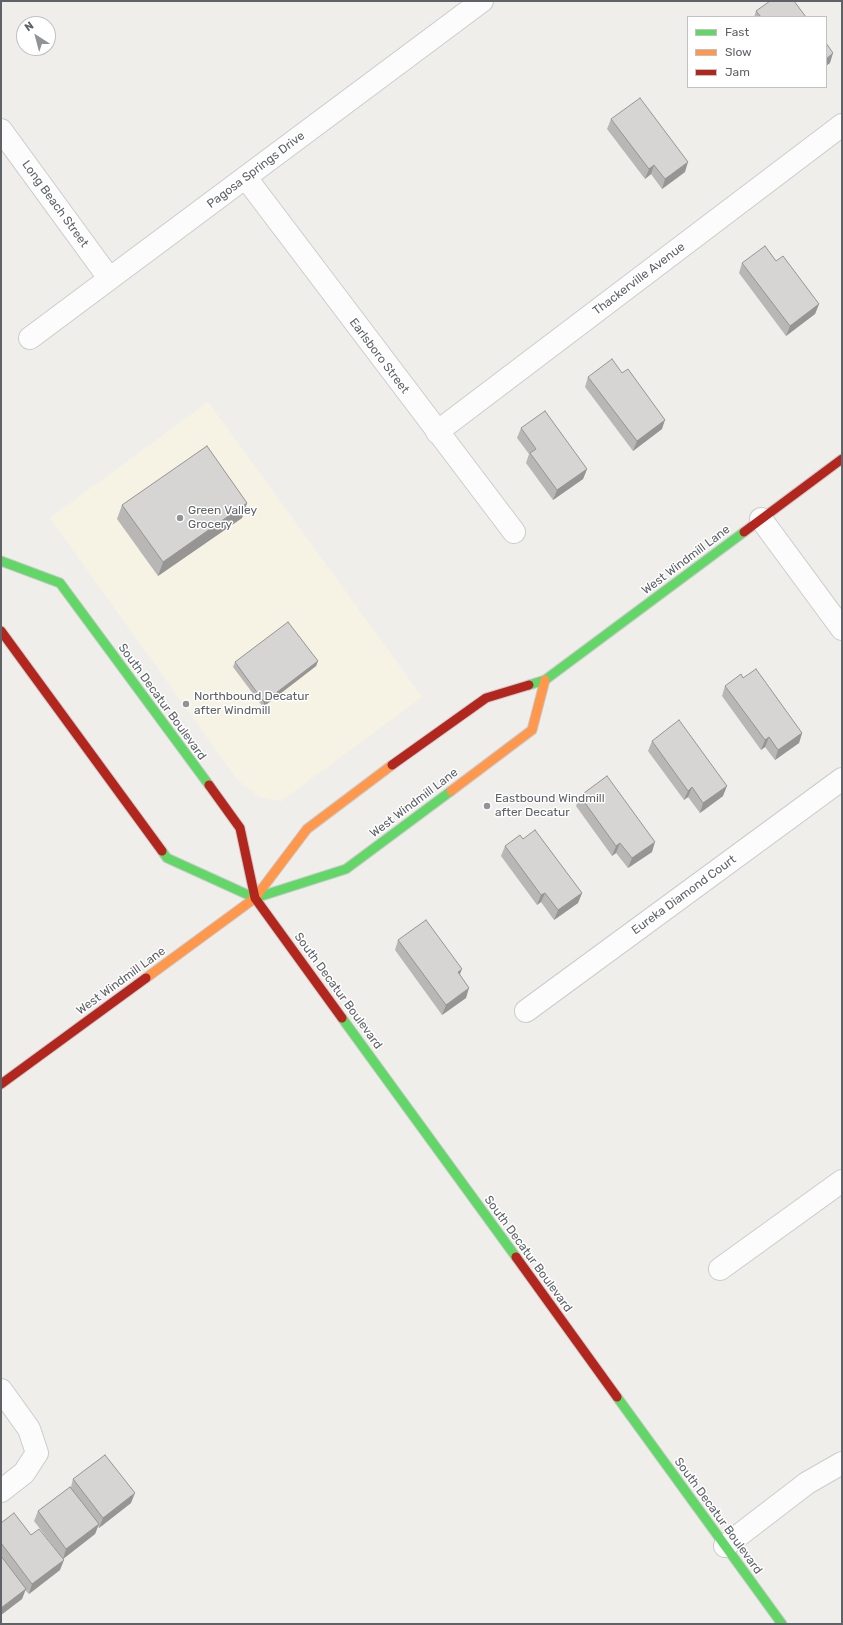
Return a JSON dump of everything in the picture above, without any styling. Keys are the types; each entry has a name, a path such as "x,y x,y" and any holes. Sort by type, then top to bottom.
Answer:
{"main road":[{"name":"West Windmill Lane","path":"1,1084 255,898 307,829 410,752 486,698 545,680 842,459"},
{"name":"South Decatur Boulevard","path":"1,561 60,583 240,828 255,898 782,1624"},
{"name":"South Decatur Boulevard","path":"1,631 167,858 255,898"},
{"name":"West Windmill Lane","path":"255,898 346,869 526,735 532,730 545,680"}],"street":[{"name":"Pagosa Springs Drive","path":"30,338 482,1"},
{"name":"Thackerville Avenue","path":"437,432 842,125"},
{"name":"Long Beach Street","path":"1,130 109,278"},
{"name":"Earlsboro Street","path":"246,178 514,532"},
{"path":"761,519 842,629"},
{"name":"Eureka Diamond Court","path":"526,1011 842,779"},
{"path":"720,1269 842,1181"},
{"path":"1,1390 29,1429 37,1453 24,1473 1,1491"},
{"path":"725,1546 807,1483 842,1463"}],"shaded area":[{"path":"208,402 422,697 281,801 259,797 237,779 50,518"}],"building":[{"path":"770,1 794,1 805,16 760,16 756,11"},
{"path":"827,44 833,53 827,58"},
{"path":"640,98 688,162 665,179 654,165 649,169 611,119"},
{"path":"765,246 776,261 783,256 819,304 790,326 742,263"},
{"path":"612,359 622,373 628,369 665,420 637,441 588,377"},
{"path":"545,411 587,469 557,490 530,453 536,449 521,428"},
{"name":"Green Valley Grocery","path":"207,446 247,503 163,562 122,505"},
{"path":"288,622 318,661 264,702 235,662"},
{"path":"756,669 802,733 778,750 769,737 765,740 725,686 741,674 743,678"},
{"path":"679,720 727,786 703,803 692,787 688,791 652,741"},
{"path":"607,776 655,842 632,858 620,843 616,846 580,796"},
{"path":"535,830 582,893 558,910 545,893 541,895 505,846 520,835 523,839"},
{"path":"426,920 462,969 458,972 469,988 446,1005 398,940"},
{"path":"105,1455 135,1493 103,1518 73,1479"},
{"path":"70,1487 99,1524 66,1549 38,1511"},
{"path":"14,1513 31,1535 39,1529 64,1560 32,1584 1,1543 1,1523"},
{"path":"1,1556 26,1589 1,1608"}],"traffic: fast":[{"path":"529,685 545,680 744,532"},
{"path":"1,561 60,583 209,785"},
{"path":"255,898 346,869 451,791"},
{"path":"162,851 167,858 255,898"},
{"path":"342,1018 516,1257"},
{"path":"617,1397 782,1624"}],"traffic: slow":[{"path":"451,791 532,730 545,680"},
{"path":"146,978 255,898 307,829 392,765"}],"traffic: jam":[{"path":"744,532 842,459"},
{"path":"1,631 162,851"},
{"path":"392,765 486,698 529,685"},
{"path":"209,785 240,828 255,898 342,1018"},
{"path":"1,1084 146,978"},
{"path":"516,1257 617,1397"}],"place":[{"name":"Green Valley Grocery","path":"180,518"},
{"name":"Northbound Decatur after Windmill","path":"186,704"},
{"name":"Eastbound Windmill after Decatur","path":"487,806"}]}
